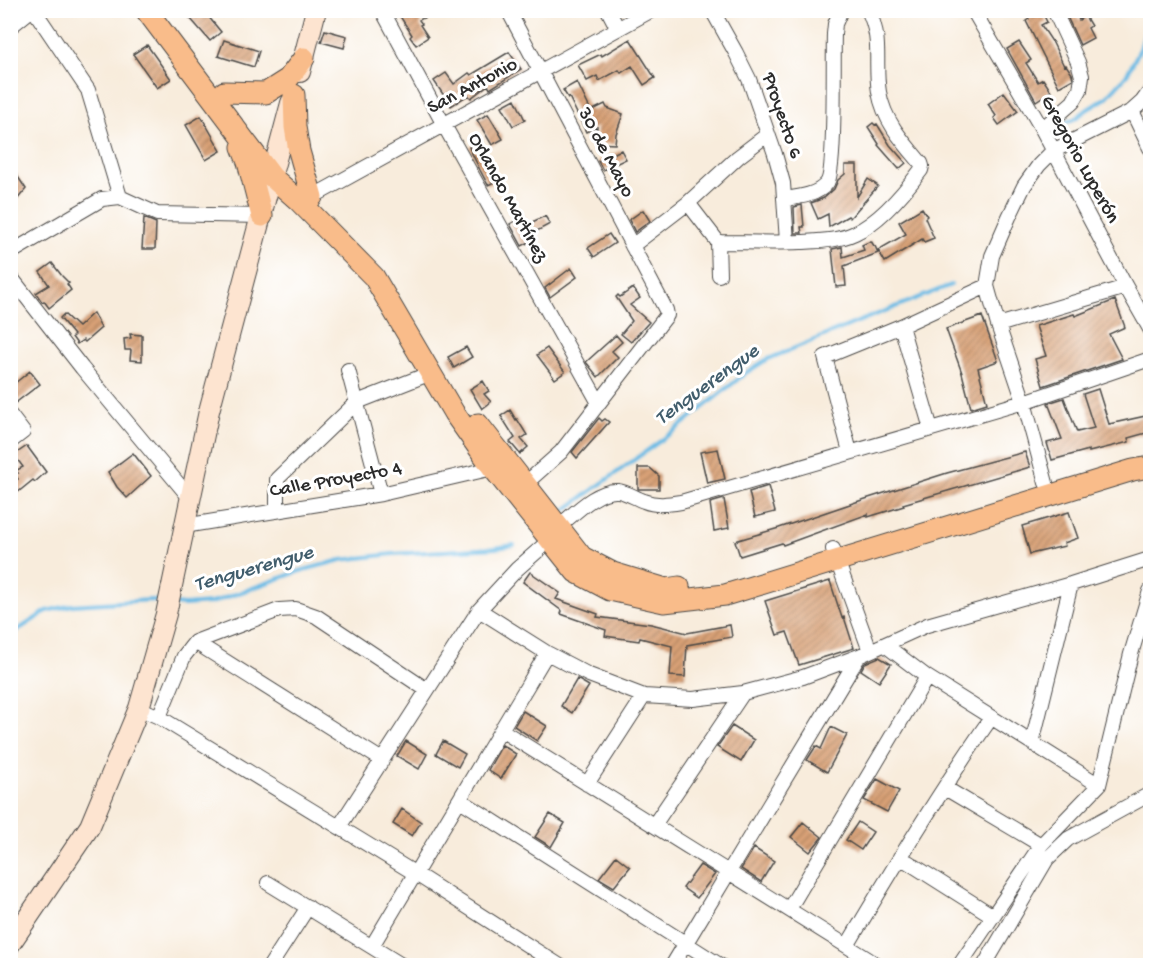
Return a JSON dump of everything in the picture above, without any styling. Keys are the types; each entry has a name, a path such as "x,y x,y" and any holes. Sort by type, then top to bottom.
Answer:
{"main road":[{"path":"146,10 235,128 305,199 383,271 465,407 525,484 554,533"},
{"path":"162,10 224,92 274,168"},
{"path":"10,944 90,826 139,708 166,614 209,411 317,11"},
{"path":"224,92 266,93 288,79 304,58"},
{"path":"294,95 295,127 305,199 374,277 454,413 493,468 554,533 582,557 613,573 666,589 722,582 835,555 1150,467"},
{"path":"235,128 248,162 262,216"},
{"path":"262,216 272,204 305,199"},
{"path":"835,555 1046,483 1128,458 1150,454"}],"street":[{"path":"10,27 32,10 88,90 120,197"},
{"name":"Orlando Martínez","path":"382,10 599,403"},
{"name":"30 de Mayo","path":"508,10 666,310 667,315 599,403"},
{"path":"608,10 618,29"},
{"name":"San Antonio","path":"305,199 652,10"},
{"name":"Proyecto 6","path":"712,10 748,79 768,134 783,183 787,242"},
{"path":"784,199 821,189 830,178 834,34 835,24 841,10"},
{"path":"718,242 826,241 854,233 868,225 902,195 921,170 921,163 901,140 883,107 879,91 877,33 868,10"},
{"name":"Gregorio Luperón","path":"973,10 1042,129 1150,329"},
{"path":"1042,129 1073,102 1080,90 1082,76 1054,10"},
{"path":"1046,483 1024,402 987,286 992,256 1024,186 1039,165 1053,151 1132,111 1150,91"},
{"path":"1132,111 1150,148"},
{"path":"632,246 688,203 738,157 768,134"},
{"path":"10,253 102,199 120,197 157,214 262,216"},
{"path":"688,203 718,242 719,275"},
{"path":"10,276 82,368 190,498"},
{"path":"850,452 825,357 901,326 987,286"},
{"path":"998,325 1126,287"},
{"path":"901,326 931,429"},
{"path":"339,827 479,610 517,569 594,498 617,490 644,502 663,504 681,502 1024,402 1150,359"},
{"path":"348,370 381,494"},
{"path":"277,511 277,479 357,402 431,373"},
{"path":"525,484 561,452 599,403"},
{"path":"10,415 24,432 10,442"},
{"name":"Calle Proyecto 4","path":"184,526 381,494 493,468"},
{"path":"672,966 865,653 835,555"},
{"path":"479,610 548,653 589,675 644,696 693,699 743,693 803,677 885,645 927,625 1150,560"},
{"path":"1032,743 1071,584"},
{"path":"959,966 1041,845 1099,785 1131,654 1150,591"},
{"path":"159,717 184,656 195,642 279,610 296,609 316,616 427,690"},
{"path":"195,642 382,760"},
{"path":"885,645 927,677 1099,785"},
{"path":"372,946 548,653"},
{"path":"789,909 927,677"},
{"path":"654,825 743,693"},
{"path":"587,784 644,696"},
{"path":"139,708 159,717 416,874 560,966"},
{"path":"848,946 900,857 991,718"},
{"path":"501,730 879,966"},
{"path":"945,788 1041,845"},
{"path":"984,966 1047,859 1068,839 1150,794"},
{"path":"460,800 721,966"},
{"path":"900,857 993,916"},
{"path":"268,883 372,946 386,961 403,966"},
{"path":"270,966 308,908"}],"building":[{"path":"183,10 203,10 221,32 210,41"},
{"path":"396,10 440,10 419,20 428,37 416,45"},
{"path":"1025,10 1041,10 1047,22 1041,25 1064,66 1066,65 1072,74 1073,79 1059,87 1026,21 1029,19"},
{"path":"1064,10 1075,10 1079,20 1085,16 1091,26 1088,28 1093,38 1080,45"},
{"path":"325,30 347,36 344,48 321,42"},
{"path":"630,39 655,78 644,85 632,66 621,73 619,70 599,81 597,76 587,81 578,65 601,54 602,56"},
{"path":"224,40 259,51 254,67 218,56"},
{"path":"1019,42 1031,60 1026,63 1038,82 1043,79 1051,91 1036,101 1007,49"},
{"path":"147,45 171,79 157,88 133,54"},
{"path":"509,52 521,69 490,89 488,85 471,98 468,95 451,106 434,81 446,73 454,84 469,73 471,75"},
{"path":"577,82 591,111 605,104 607,108 623,114 615,144 596,143 597,127 586,132 569,97 563,90"},
{"path":"1004,92 1018,111 999,125 988,104"},
{"path":"515,99 525,120 513,126 502,106"},
{"path":"488,114 503,139 492,145 477,120"},
{"path":"201,116 221,151 206,160 186,125"},
{"path":"873,123 877,124 890,145 906,163 899,169 878,145 868,127"},
{"path":"481,141 497,181 488,185 469,147"},
{"path":"621,150 626,159 603,170 598,161"},
{"path":"10,165 26,189 10,208"},
{"path":"845,165 857,165 857,197 868,179 878,186 850,218 848,216 829,227 828,214 818,219 811,203 824,198 834,189 838,180 845,174"},
{"path":"802,205 804,227 801,227 802,233 795,233 794,207"},
{"path":"922,208 934,238 924,242 922,239 885,262 878,250 906,234 899,222"},
{"path":"643,210 650,221 635,232 629,220"},
{"path":"524,216 528,224 545,216 550,224 533,233 535,239 522,246 510,224"},
{"path":"144,218 156,223 155,249 142,249"},
{"path":"609,234 615,243 594,257 588,248"},
{"path":"871,241 878,253 844,266 846,286 836,287 832,249 842,247 843,257 864,250 862,245"},
{"path":"52,263 69,283 67,284 71,290 49,308 36,293 49,285 40,272"},
{"path":"571,268 577,277 550,297 545,288"},
{"path":"633,288 640,298 630,305 649,322 631,342 621,334 632,321 616,297 618,295 620,297"},
{"path":"1115,300 1125,327 1109,334 1122,359 1043,386 1035,359 1046,356 1036,326 1074,314 1075,316"},
{"path":"93,313 101,328 85,342 83,340 77,344 72,337 74,335 60,318 64,314 78,327"},
{"path":"982,316 998,361 978,368 987,403 971,408 962,373 946,329"},
{"path":"130,334 142,335 142,361 130,360 131,350 125,350 124,339 131,338"},
{"path":"616,335 622,342 612,351 618,357 598,377 586,362"},
{"path":"466,347 472,357 454,368 448,357"},
{"path":"547,348 565,372 555,379 537,355"},
{"path":"30,371 40,384 14,404 10,399 10,387"},
{"path":"483,381 489,391 484,394 491,402 482,409 470,389"},
{"path":"1098,389 1109,424 1150,415 1150,432 1128,438 1129,442 1052,460 1047,443 1062,439 1048,403 1064,398 1077,432 1094,428 1083,394"},
{"path":"510,410 527,435 521,439 528,447 520,454 510,442 515,438 501,416"},
{"path":"599,418 609,422 577,458 572,452"},
{"path":"27,446 46,472 17,493 10,484 18,479 15,474 18,473 15,471 23,467 14,455"},
{"path":"718,449 725,479 707,483 700,452"},
{"path":"1025,452 1030,467 903,504 904,506 868,517 868,514 783,545 782,543 740,556 735,541 947,473"},
{"path":"133,453 151,476 127,498 108,472"},
{"path":"638,468 650,468 659,476 659,489 638,489"},
{"path":"768,486 775,512 755,517 749,492"},
{"path":"724,499 729,528 714,531 710,503"},
{"path":"1069,512 1078,538 1064,543 1065,546 1030,554 1022,526"},
{"path":"530,572 560,593 556,599 598,614 597,617 651,624 687,633 730,625 732,637 687,645 685,677 670,676 672,646 640,638 639,641 605,636 606,630 561,614 562,611 523,582"},
{"path":"830,581 854,648 799,665 787,632 777,635 765,601"},
{"path":"879,657 891,664 879,682 861,670 865,663"},
{"path":"577,679 589,686 572,713 561,706"},
{"path":"523,711 547,726 537,741 514,726"},
{"path":"732,726 754,740 741,762 717,747"},
{"path":"831,727 847,735 827,772 807,760 816,746 821,749"},
{"path":"406,741 427,754 419,769 397,756"},
{"path":"443,741 465,754 458,767 436,754"},
{"path":"502,745 516,754 501,779 488,770"},
{"path":"877,779 899,791 887,812 864,800"},
{"path":"402,809 421,822 412,836 393,824"},
{"path":"550,814 565,823 551,847 535,837"},
{"path":"803,822 822,837 810,852 791,837"},
{"path":"858,822 873,832 861,850 846,840"},
{"path":"754,848 774,861 761,882 741,869"},
{"path":"616,856 630,867 614,887 599,878"},
{"path":"700,865 715,874 697,898 683,888"}],"waterway":[{"name":"Tenguerengue","path":"1062,124 1076,118 1106,98 1126,76 1140,49 1150,16"},
{"name":"Tenguerengue","path":"565,510 674,431 747,372 766,360 951,285"},
{"name":"Tenguerengue","path":"174,604 211,603 300,571 341,560 514,545"},
{"name":"Tenguerengue","path":"10,635 47,611 72,605 151,600 164,602"}]}
